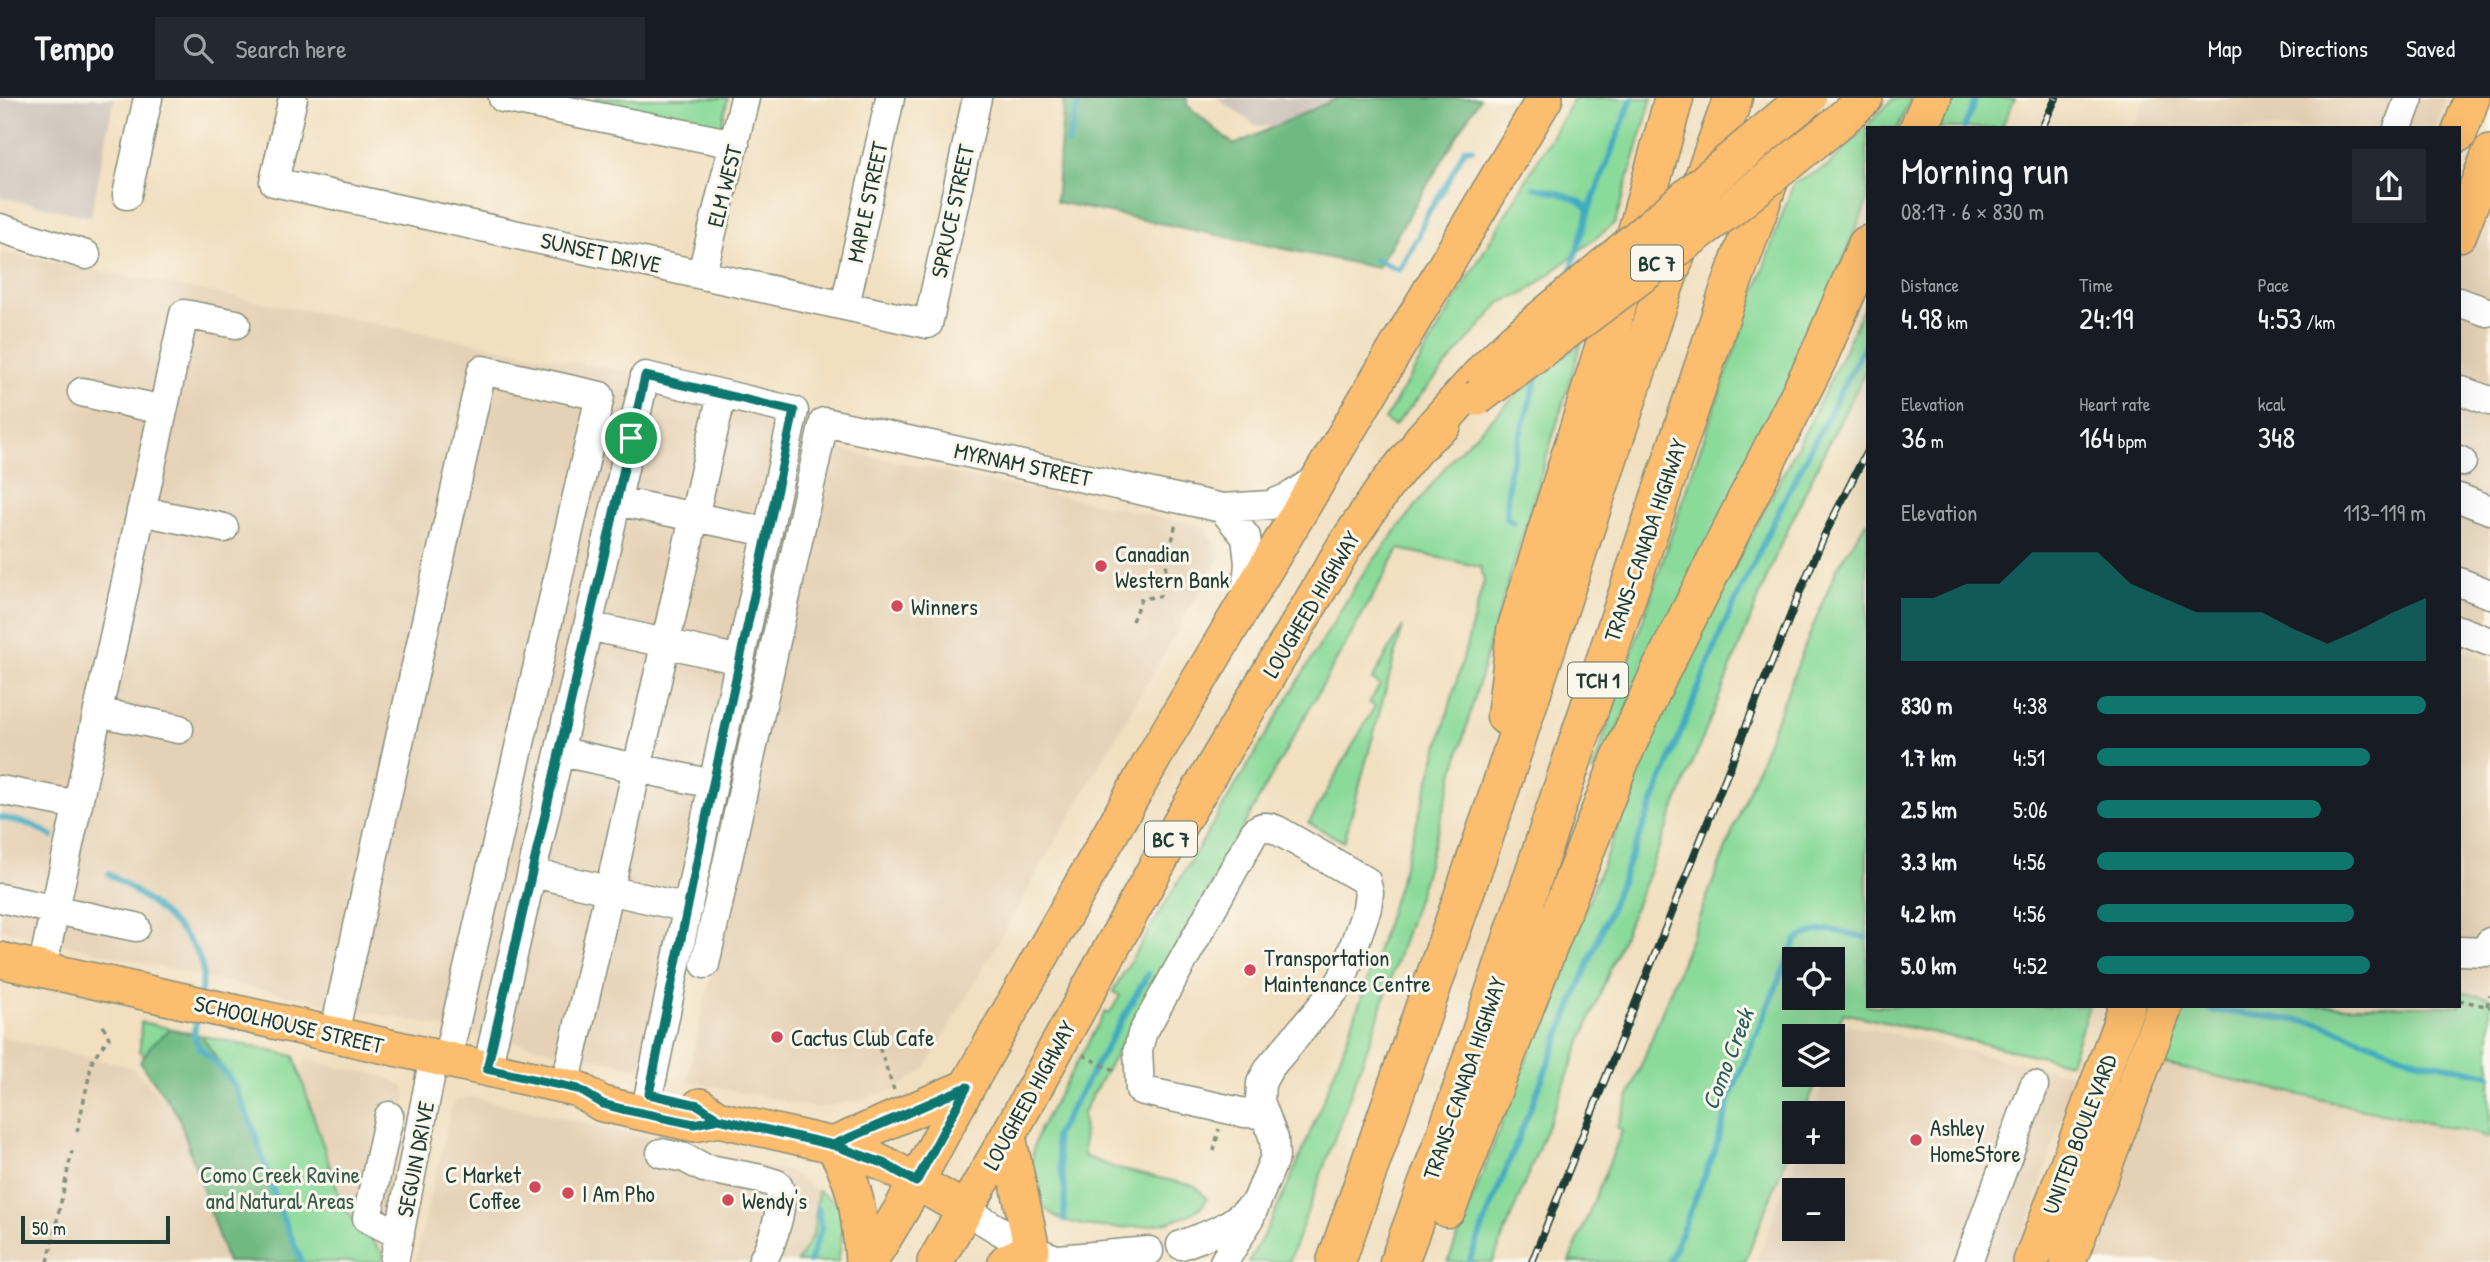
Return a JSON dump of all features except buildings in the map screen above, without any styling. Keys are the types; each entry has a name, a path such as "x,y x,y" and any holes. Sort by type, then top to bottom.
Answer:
{"highway":[{"path":"1495,805 1516,631 1613,319 1674,98"},
{"name":"TCH 1","path":"1336,1262 1495,805 1662,292 1733,98"},
{"name":"TRANS-CANADA HIGHWAY","path":"1399,1262 1455,1110 1728,295 1799,98"},
{"path":"1422,441 1481,384 1516,341 1807,98"},
{"path":"1920,126 1932,98"},
{"path":"1425,1262 1621,758 1660,672 1817,360 1866,247"}],"main road":[{"name":"BC 7","path":"869,1262 1244,602 1545,98"},
{"name":"BC 7","path":"1481,384 1732,208 1866,98"},
{"path":"2461,128 2472,98"},
{"path":"2461,229 2490,153"},
{"name":"LOUGHEED HIGHWAY","path":"935,1262 1008,1136 1182,820 1337,559 1387,484 1422,441"},
{"name":"SCHOOLHOUSE STREET","path":"0,960 571,1087 607,1085 698,1105 719,1119 833,1145 883,1163 964,1209"},
{"name":"UNITED BOULEVARD","path":"2031,1262 2126,1008"},
{"name":"UNITED BOULEVARD","path":"2068,1262 2163,1009"},
{"name":"SCHOOLHOUSE STREET","path":"571,1087 603,1104 694,1124 719,1119"},
{"path":"863,1262 856,1194 845,1165 833,1145 967,1087"},
{"path":"1008,1136 1040,1258"}],"street":[{"path":"127,195 148,98"},
{"name":"SUNSET DRIVE","path":"293,98 274,182 928,324"},
{"path":"503,98 735,144"},
{"name":"ELM WEST","path":"702,273 745,98"},
{"name":"MAPLE STREET","path":"845,306 890,98"},
{"name":"SPRUCE STREET","path":"928,324 977,98"},
{"path":"2399,126 2409,98"},
{"path":"0,228 86,255"},
{"path":"2461,303 2487,312"},
{"path":"42,969 184,314 236,324"},
{"name":"SEGUIN DRIVE","path":"334,1034 482,370 600,396 440,1058 397,1248"},
{"path":"487,1069 645,376 794,411 649,1094"},
{"path":"2461,391 2490,401"},
{"path":"82,393 163,410"},
{"path":"571,1087 609,890 722,394"},
{"name":"MYRNAM STREET","path":"705,964 824,422 1222,508 1270,505 1289,497 1320,477"},
{"path":"2461,499 2490,510"},
{"path":"617,501 768,532"},
{"path":"1222,508 1246,537 1249,564 1244,602"},
{"path":"141,511 224,528"},
{"path":"2461,583 2490,594"},
{"path":"589,626 740,660"},
{"path":"2461,631 2490,642"},
{"path":"98,712 179,729"},
{"path":"561,752 713,784"},
{"path":"0,790 78,805"},
{"path":"1224,1262 1249,1220 1275,1157 1273,1139 1260,1101 1263,1077 1336,989 1348,964 1367,908 1366,881 1277,830 1265,827 1254,833 1142,1034 1138,1050 1140,1090 1245,1113 1264,1114"},
{"path":"533,873 688,908"},
{"path":"0,898 136,928"},
{"path":"2461,951 2486,952 2490,942"},
{"path":"1968,1262 2034,1086"},
{"path":"390,1116 367,1218 397,1248"},
{"path":"661,1153 685,1158 704,1168 777,1184 782,1194 780,1205 769,1248 762,1262"},
{"path":"377,1173 411,1182"},
{"path":"1040,1258 1143,1256 1159,1246 1181,1245 1229,1226 1257,1201"},
{"name":"SCHOOLHOUSE STREET","path":"964,1209 1040,1258"},
{"path":"1181,1245 1195,1250 1208,1262"}],"path":[{"path":"1132,621 1141,599 1160,596 1181,499"},
{"path":"2461,1000 2489,1007 2490,995"},
{"path":"76,1132 93,1058 108,1038 101,1021"},
{"path":"873,1029 898,1102"},
{"path":"1082,1054 1108,1068"},
{"path":"1214,1151 1221,1121"},
{"path":"48,1262 72,1151"}],"shaded area":[{"path":"0,98 114,98 91,217 0,197"},
{"path":"1217,98 1381,98 1352,137 1255,125"},
{"path":"2145,98 2446,98 2436,126 2135,126"},
{"path":"2490,164 2490,622 2461,610 2461,251"},
{"path":"0,252 804,406 659,1072 225,982 0,929"},
{"path":"828,447 1206,527 1220,556 926,1067 897,1089 857,1101 817,1108 687,1081"},
{"path":"2461,650 2490,661 2490,998 2461,992"},
{"path":"1846,1024 2075,1075 2017,1262 1756,1262 1782,1194 1782,1241 1845,1241 1845,1178 1788,1178 1793,1164 1845,1164 1845,1101 1817,1101 1822,1087 1845,1087"},
{"path":"0,1037 132,1067 178,1115 227,1262 0,1262"},
{"path":"304,1060 388,1077 404,1087 406,1098 376,1243 343,1205 301,1074"},
{"path":"2157,1063 2490,1137 2490,1262 2081,1262"},
{"path":"472,1097 791,1172 818,1191 813,1235 797,1262 415,1262 451,1108 457,1100"}],"green space":[{"path":"596,98 728,98 719,137 593,109"},
{"path":"1064,98 1187,98 1187,105 1234,145 1338,98 1480,98 1377,268 1056,202"},
{"path":"1574,98 1652,98 1615,223 1524,294 1501,302 1394,426 1385,420"},
{"path":"1894,98 1911,98 1899,126 1867,126"},
{"path":"1951,98 2015,98 2002,126 1940,126"},
{"path":"1866,127 1866,204 1812,336 1595,774 1592,772 1698,455 1793,184 1828,166"},
{"path":"1866,301 1866,371 1778,550 1493,1262 1448,1262 1663,709 1844,351"},
{"path":"1582,342 1495,625 1425,875 1375,1027 1289,1262 1248,1262 1298,1161 1371,971 1430,777 1484,581 1481,567 1399,549 1083,1112 1084,1156 1118,1169 1195,1186 1207,1199 1196,1210 1179,1219 1133,1227 1085,1225 1066,1221 1052,1214 1038,1197 1032,1175 1033,1151 1039,1130 1105,1012 1109,1014 1120,996 1114,989 1360,578 1454,456 1518,393"},
{"path":"1866,523 1866,1008 2088,1008 2070,1063 1843,1013 1839,1024 1782,1024 1782,1087 1814,1087 1809,1101 1782,1101 1784,1164 1745,1262 1569,1262 1622,1131 1617,1127 1837,568"},
{"path":"1403,626 1344,842 1309,823 1375,706 1369,703 1380,685 1372,680"},
{"path":"2461,992 2490,998 2490,1137 2157,1063 2177,1008 2461,1008"},
{"name":"Como Creek Ravine and Natural Areas","path":"141,1022 294,1056 343,1207 383,1253 381,1262 248,1262 199,1109 140,1051"},
{"path":"171,1029 202,1036 231,1082 254,1130 302,1262 227,1262 178,1115 140,1062 152,1044"},
{"path":"818,1191 842,1205 843,1229 838,1262 797,1262 813,1235"}],"waterway":[{"path":"1068,144 1079,98"},
{"path":"1589,210 1632,98"},
{"path":"1965,126 1976,98"},
{"path":"1375,259 1399,270 1465,148 1472,149"},
{"path":"1534,187 1572,198 1589,210 1569,277"},
{"path":"1469,1262 1723,627 1784,500 1866,343"},
{"path":"1513,522 1506,518 1509,472 1540,368"},
{"path":"0,817 32,825 52,836"},
{"path":"109,874 151,903 192,944 200,959 203,973 200,995"},
{"name":"Como Creek","path":"1669,1262 1715,1151 1732,1092 1796,940 1823,930 1866,938"},
{"path":"1064,1220 1065,1191 1055,1137 1148,974"},
{"name":"Como Creek","path":"2210,1010 2319,1023 2411,1058 2490,1075"},
{"path":"197,1016 194,1036 199,1047 224,1071 236,1089 254,1131 279,1209 302,1262"},
{"path":"809,1262 821,1229 818,1209"}],"railway":[{"path":"2043,126 2056,98"},
{"path":"1532,1262 1799,594 1825,534 1866,453"}],"place":[{"name":"Canadian Western Bank","path":"1101,566"},
{"name":"Winners","path":"897,606"},
{"name":"Transportation Maintenance Centre","path":"1250,970"},
{"name":"Cactus Club Cafe","path":"777,1037"},
{"name":"Ashley HomeStore","path":"1916,1140"},
{"name":"C Market Coffee","path":"535,1187"},
{"name":"I Am Pho","path":"568,1193"},
{"name":"Wendy's","path":"728,1200"}],"route":[{"path":"631,438 487,1069 578,1089 603,1104 622,1109 694,1124 719,1119 833,1145 883,1163 916,1182 967,1087 833,1145 776,1132 719,1119 698,1105 649,1094 794,411 645,376 631,438"}]}
